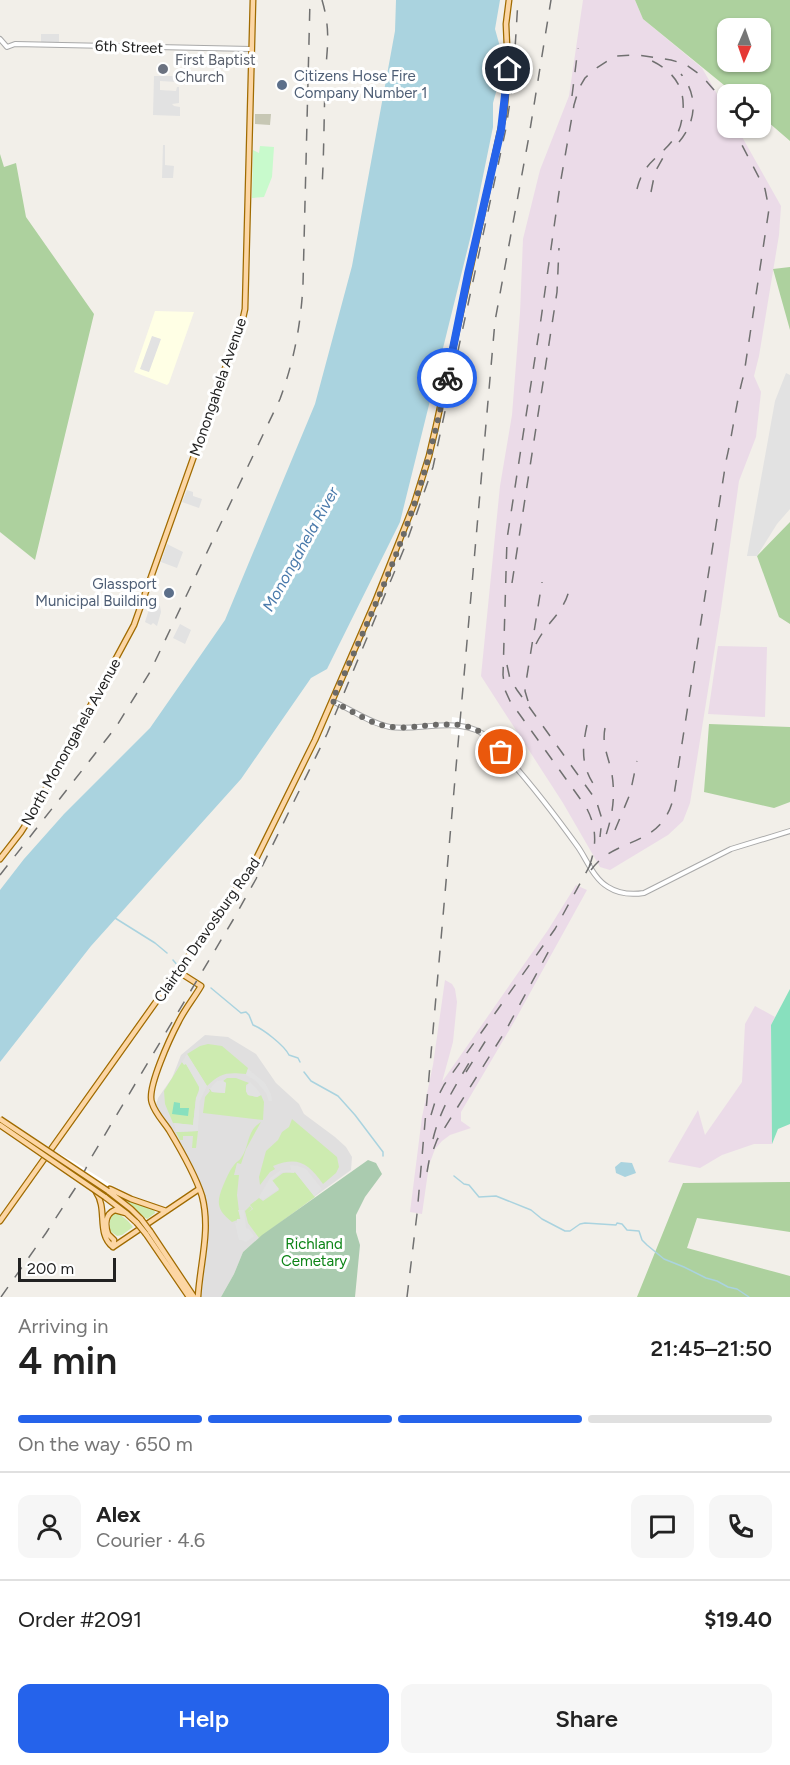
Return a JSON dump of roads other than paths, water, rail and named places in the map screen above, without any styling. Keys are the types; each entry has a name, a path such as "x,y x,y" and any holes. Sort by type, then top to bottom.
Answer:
{"main road":[{"name":"Monongahela Avenue","path":"136,621 244,313 253,0"},
{"name":"Clairton Dravosburg Road","path":"0,1221 252,867 315,740 392,563 429,456 504,114 508,69 506,24 508,0"},
{"name":"North Monongahela Avenue","path":"0,859 30,818 136,621"},
{"path":"179,972 201,986 173,1032 153,1082 150,1098 199,1189 204,1207 205,1227 194,1297"},
{"path":"0,1119 74,1165 131,1209 194,1297"},
{"path":"0,1125 93,1188 102,1204 103,1233 109,1245 113,1247"},
{"path":"93,1188 166,1211"},
{"path":"113,1247 199,1189"},
{"path":"108,1192 126,1213"},
{"path":"113,1247 114,1240 108,1234 107,1218 111,1211 126,1213 139,1221"}],"street":[{"name":"6th Street","path":"0,39 7,47 15,44 39,44 251,49"},
{"path":"332,701 375,723 390,727 450,725 466,727 486,735 539,796 579,848 600,880 618,892 644,893 731,849 790,831"}],"water":[{"name":"Monongahela River","path":"396,0 500,0 495,29 502,54 500,78 493,103 493,127 471,235 400,522 327,669 311,678 241,779 91,946 0,1062 0,890 64,814 150,728 225,620 315,404 352,266 395,31"},
{"path":"621,1162 632,1163 636,1173 625,1177 616,1173 615,1167"}],"waterway":[{"path":"115,918 167,953"},
{"path":"173,960 178,966"},
{"path":"211,988 241,1013 246,1012 253,1025 273,1038 289,1055 298,1058 300,1062"},
{"path":"304,1072 311,1081 338,1096 383,1152 383,1156"},
{"path":"454,1176 469,1185 479,1197 496,1196 531,1210 542,1219 565,1231 570,1231 585,1223 622,1224 627,1230 639,1231 642,1240 664,1259 737,1289 749,1297"}],"railway":[{"path":"0,875 116,727 150,672 285,385 299,328 303,284 310,0"},
{"path":"322,0 328,42 322,187"},
{"path":"1,1297 78,1184 91,1158 256,879 327,734 406,544 433,467 506,128 513,82 518,0"},
{"path":"407,1297 417,1214 495,321 551,0"},
{"path":"572,96 578,48"},
{"path":"589,867 595,837 590,814 510,701 505,690 503,675 507,539 560,185 579,88 585,78 595,69 615,56 637,55 685,64 702,76 717,96"},
{"path":"637,189 648,165 677,134 683,110 682,93 676,80 665,69 650,60"},
{"path":"679,142 689,125 693,108 693,99 687,82 681,74"},
{"path":"591,870 613,851 638,840 660,825 674,795 726,461 744,374 769,209 765,189 738,138"},
{"path":"651,192 655,172 664,156"},
{"path":"512,583 557,292 559,248"},
{"path":"528,701 525,691 526,682 542,582"},
{"path":"536,644 560,610 570,586"},
{"path":"507,665 510,679 517,690 596,800 602,819 600,837"},
{"path":"587,725 584,756 594,785"},
{"path":"605,728 605,744 613,778 612,813 605,838"},
{"path":"615,830 630,794 637,761"},
{"path":"431,1115 444,1085 555,929 593,860"},
{"path":"427,1172 437,1140 506,1030 551,947"},
{"path":"466,1072 488,1037"},
{"path":"433,1139 444,1109 469,1063"}],"place":[{"name":"First Baptist Church","path":"163,69"},
{"name":"Citizens Hose Fire Company Number 1","path":"282,85"},
{"name":"Glassport Municipal Building","path":"169,593"}],"park label":[{"name":"Richland Cemetary","path":"314,1252"}]}
